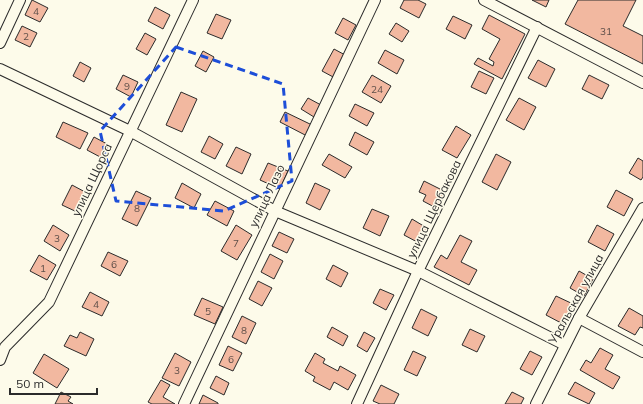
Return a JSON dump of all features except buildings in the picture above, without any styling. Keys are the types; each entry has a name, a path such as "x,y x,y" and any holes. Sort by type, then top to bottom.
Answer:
{"street":[{"path":"0,43 20,0"},
{"name":"улица Щорса","path":"0,360 5,347 49,302 193,0"},
{"name":"улица Лазо","path":"184,404 375,0"},
{"path":"484,0 643,82"},
{"name":"улица Щербакова","path":"357,404 418,271 537,27"},
{"path":"0,69 130,131 275,211 418,271 565,345"},
{"name":"Уральская улица","path":"536,404 579,318 643,208"},
{"path":"579,318 643,352"}],"highlighted area":[{"path":"176,47 283,84 292,181 224,211 116,201 100,131"}]}
